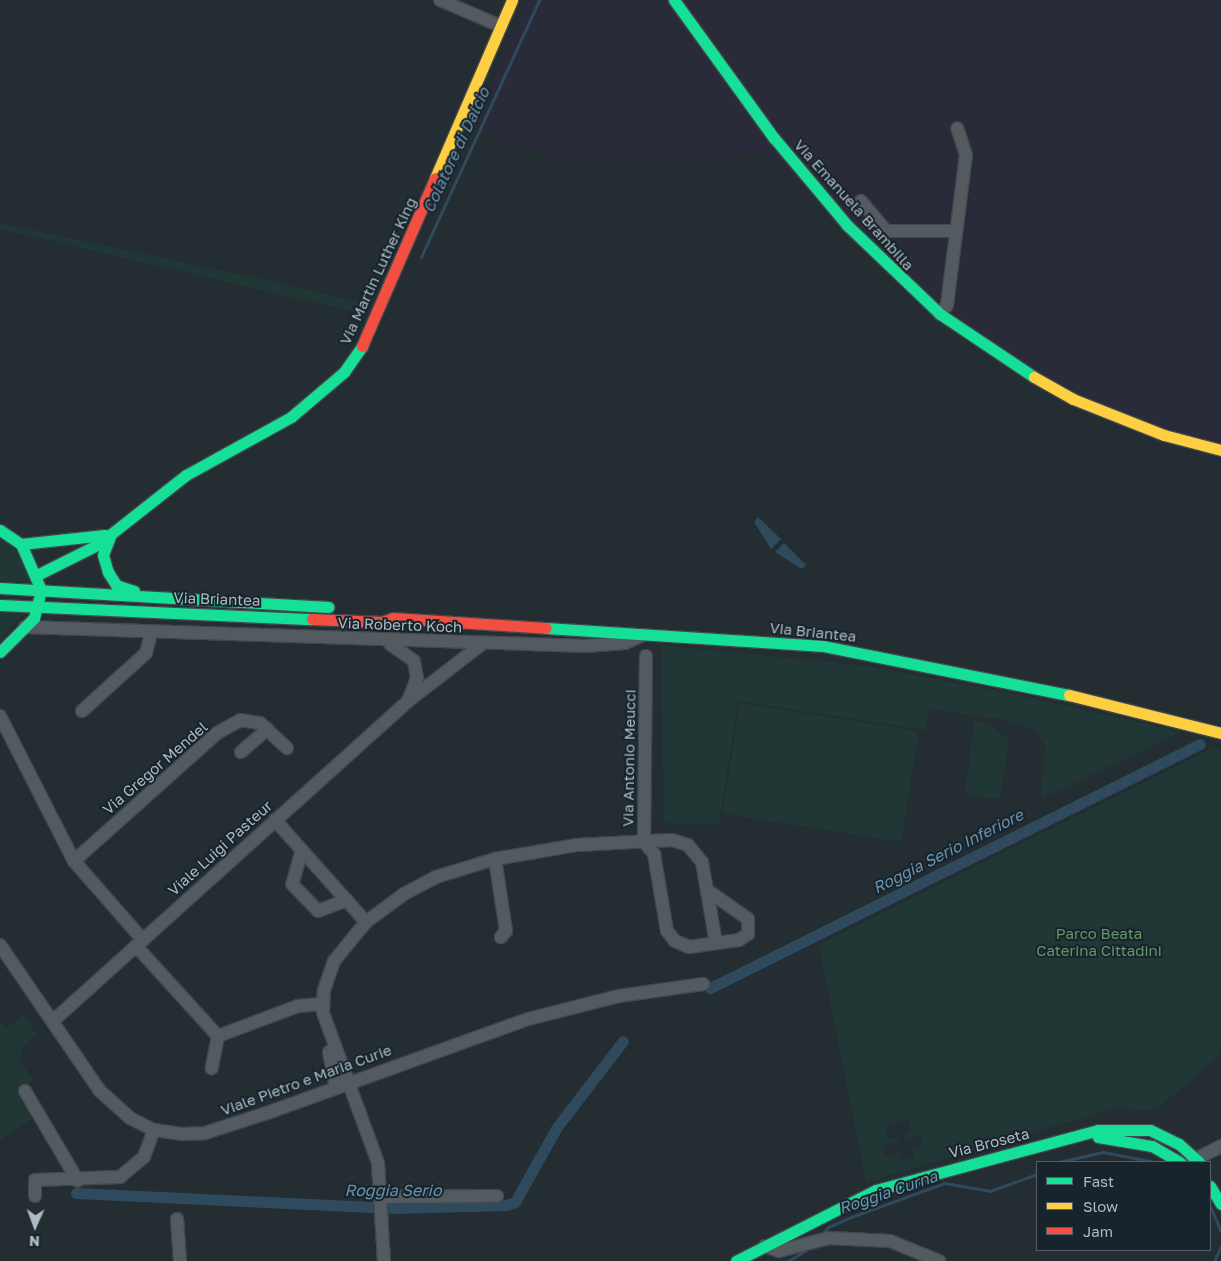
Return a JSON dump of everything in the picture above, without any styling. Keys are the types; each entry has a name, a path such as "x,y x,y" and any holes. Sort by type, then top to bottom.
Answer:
{"street":[{"path":"440,0 501,26"},
{"name":"Via Martin Luther King","path":"37,575 111,534 186,475 291,417 344,372 363,344 512,0"},
{"name":"Via Emanuela Brambilla","path":"674,0 792,160 853,231 940,314 1019,369 1073,399 1164,435 1221,450"},
{"path":"940,314 948,305 966,155 957,128"},
{"path":"861,201 886,231 956,231"},
{"path":"0,530 21,544 37,575 41,590 38,607 25,627 2,648"},
{"path":"21,544 111,534"},
{"name":"Via Briantea","path":"111,534 104,555 108,572 116,585 141,594"},
{"name":"Via Briantea","path":"0,588 141,594 384,611 394,618"},
{"name":"Via Briantea","path":"0,605 382,622 394,618 647,633 823,646 927,663 1221,733"},
{"name":"Via Roberto Koch","path":"25,627 386,642 585,646 625,643 647,633"},
{"path":"82,711 146,653 150,633"},
{"name":"Viale Luigi Pasteur","path":"386,642 414,661 417,678 408,701"},
{"name":"Viale Luigi Pasteur","path":"54,1020 408,701 482,644"},
{"name":"Via Antonio Meucci","path":"336,1088 324,1021 323,1004 334,961 366,922 404,894 436,877 495,860 576,845 644,842 646,656"},
{"path":"0,716 74,862 139,943 218,1036"},
{"name":"Via Gregor Mendel","path":"74,862 217,734 240,720 260,723 287,748"},
{"path":"241,752 267,729"},
{"path":"275,820 366,922"},
{"path":"644,842 681,842 694,850 710,892 716,943"},
{"path":"644,842 654,854 670,935 689,947 745,937 749,922 710,892"},
{"path":"302,850 292,884 318,911 347,900"},
{"path":"495,860 506,930 501,937"},
{"name":"Viale Pietro e Maria Curie","path":"0,945 54,1020 100,1091 117,1108 154,1130 205,1133 528,1019 619,996 703,984"},
{"path":"218,1036 298,1006 323,1004"},
{"name":"Via Antonio Meucci","path":"324,1021 378,1164 382,1197 384,1261"},
{"path":"212,1068 218,1036"},
{"path":"26,1091 78,1181"},
{"name":"Via Broseta","path":"736,1261 876,1190 1088,1136 1120,1126 1150,1130 1180,1144 1198,1161"},
{"path":"35,1196 35,1180 106,1180 133,1169 144,1157 154,1130"},
{"name":"Via Broseta","path":"1088,1136 1170,1149 1189,1161"},
{"name":"Via Broseta","path":"1152,1146 1178,1161"},
{"path":"1198,1161 1221,1146"},
{"path":"1211,1188 1221,1204"},
{"path":"382,1197 497,1196"},
{"path":"177,1219 180,1261"},
{"path":"765,1246 779,1251 811,1240 829,1238 890,1241 939,1261"}],"shaded area":[{"path":"526,0 1221,0 1221,445 1125,417 1099,399 1042,376 993,347 766,153 568,165 475,127"},
{"path":"758,517 781,539 771,549 754,522"},
{"path":"784,543 806,565 802,569 775,552"}],"green space":[{"path":"0,223 261,279 366,304 355,312 0,229"},
{"path":"0,537 19,553 30,582 0,581"},
{"path":"0,610 25,612 0,639"},
{"path":"661,645 868,666 1024,696 1181,732 1041,799 1045,746 1035,730 1004,720 930,709 926,730 738,701 719,825 664,823"},
{"path":"740,703 919,731 901,842 722,814"},
{"path":"974,721 988,723 1009,739 1000,799 965,795"},
{"name":"Parco Beata Caterina Cittadini","path":"1213,748 1221,750 1221,1054 1156,1110 1113,1109 866,1182 819,945","holes":["908,1119 912,1132 904,1135 905,1140 920,1135 923,1146 912,1149 914,1157 900,1161 898,1154 885,1157 882,1146 899,1141 898,1137 889,1139 885,1126"]},
{"path":"23,1015 37,1034 22,1047 20,1061 34,1080 21,1091 36,1116 0,1140 0,1020 6,1028"}],"waterway":[{"name":"Colatore di Dalcio","path":"421,257 539,0"},
{"name":"Roggia Serio Inferiore","path":"710,988 1200,744"},
{"name":"Roggia Serio","path":"76,1193 393,1208 506,1205 515,1202 557,1127 623,1041"},
{"name":"Roggia Curna","path":"1063,1161 1103,1152 1150,1161"},
{"name":"Roggia Curna","path":"821,1235 828,1227 851,1217 945,1183 990,1191 1036,1174"},
{"name":"Roggia Curna","path":"1211,1208 1221,1232"},
{"name":"Roggia Curna","path":"1214,1261 1221,1246"},
{"name":"Roggia Curna","path":"788,1261 808,1249"}],"traffic: fast":[{"path":"674,0 774,138 847,225 940,314 1034,377"},
{"path":"37,575 97,545 186,475 291,417 344,372 362,346"},
{"path":"0,530 21,544 41,590 34,618 0,652"},
{"path":"111,534 103,555 108,572 116,585 134,591"},
{"path":"21,544 105,535"},
{"path":"0,588 328,607"},
{"path":"0,605 312,619"},
{"path":"546,628 823,646 1069,695"},
{"path":"736,1261 876,1190 1098,1130 1150,1130 1179,1144 1198,1161"},
{"path":"1098,1137 1152,1146 1178,1161"},
{"path":"1211,1188 1221,1204"}],"traffic: slow":[{"path":"435,178 512,0"},
{"path":"1034,377 1073,399 1164,435 1221,450"},
{"path":"1069,695 1221,733"}],"traffic: jam":[{"path":"362,346 435,178"},
{"path":"312,619 382,622 393,618 546,628"}]}
